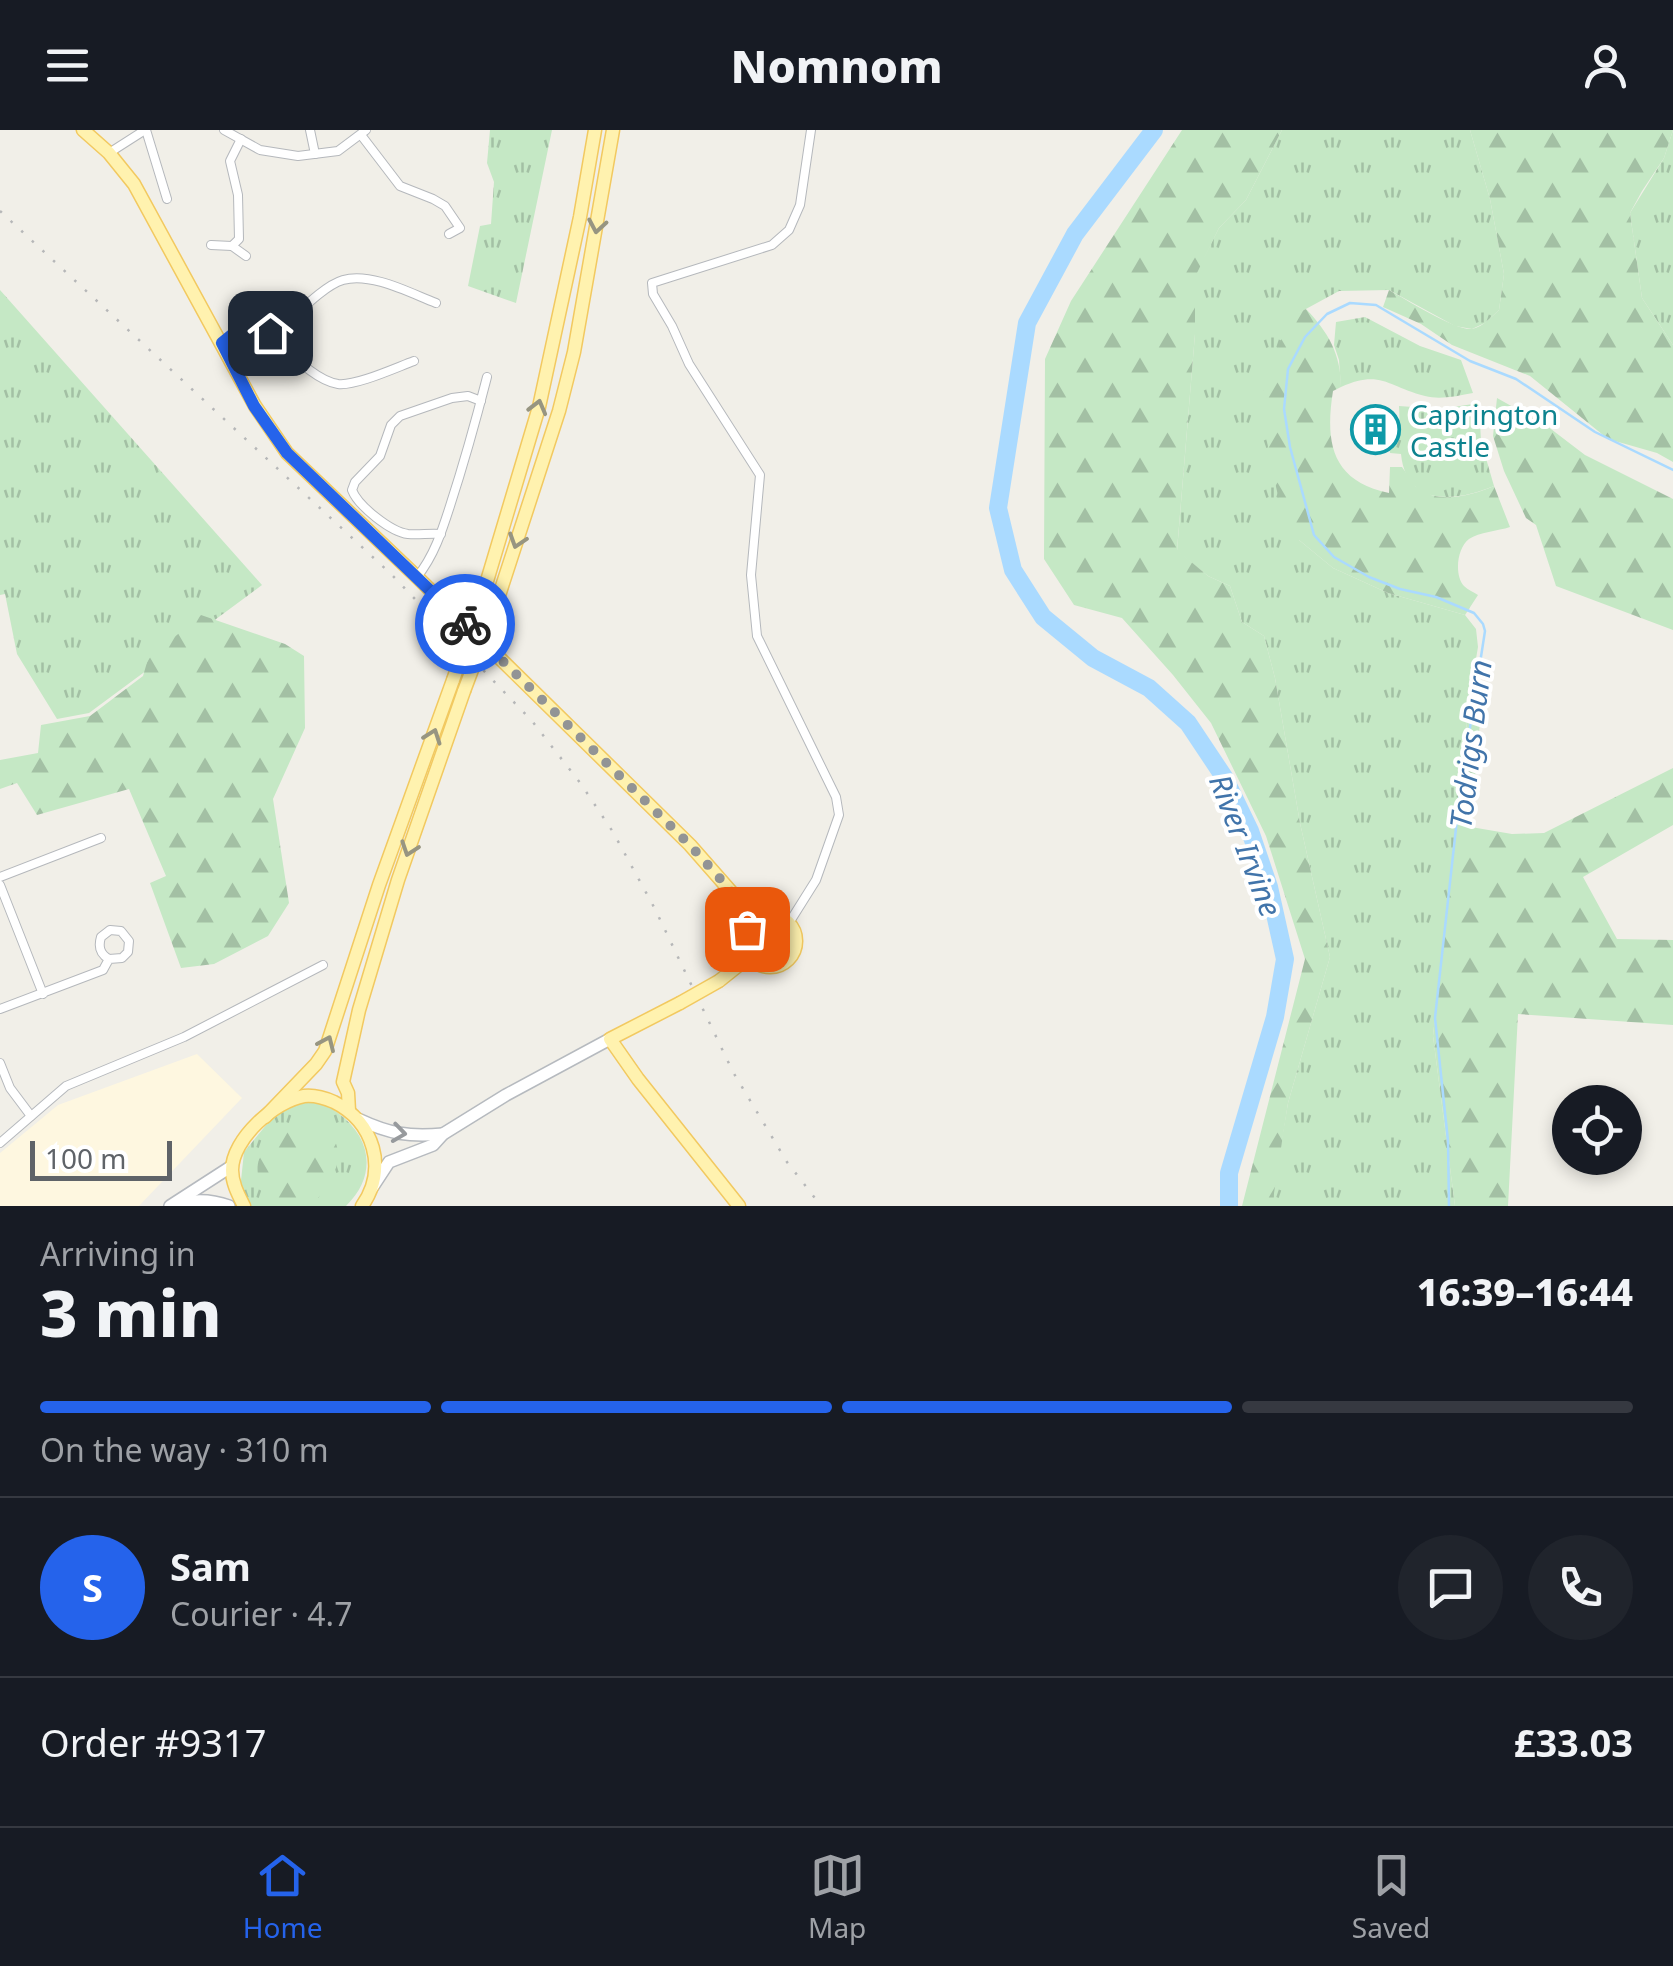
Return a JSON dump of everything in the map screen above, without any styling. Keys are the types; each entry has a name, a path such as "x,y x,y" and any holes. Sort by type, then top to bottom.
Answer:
{"main road":[{"path":"82,130 109,153 134,184 254,406 287,453 690,845 756,919"},
{"path":"244,1206 235,1188 232,1166 240,1144 325,1051 379,886 481,601 539,407 595,130"},
{"path":"370,1192 375,1176 373,1146 368,1132 354,1115 343,1082 359,1010 398,880 493,614 559,411 574,352 613,130"},
{"path":"773,914 790,922 797,941 795,952 782,966 762,966 748,957 744,938 756,919 773,914"},
{"path":"362,1206 389,1162 434,1145 444,1134 506,1096 718,981 748,957"},
{"path":"610,1039 739,1206"},
{"path":"265,1116 306,1096 327,1099 382,1130 444,1134"},
{"path":"170,1206 232,1166"},
{"path":"170,1206 192,1200 218,1201 230,1206"}],"street":[{"path":"109,153 131,133 146,130 167,199"},
{"path":"224,130 260,150 298,156 338,151 364,132 400,186 445,206 460,228"},
{"path":"310,130 315,154"},
{"path":"790,922 816,880 839,814 836,798 757,636 751,575 760,475 689,364 653,294 652,283 772,246 789,230 800,205 810,130"},
{"path":"232,246 239,239 240,218 230,161 241,139"},
{"path":"449,234 460,228 475,229"},
{"path":"211,245 232,246 246,256"},
{"path":"222,343 238,330 264,319 291,319 342,280 373,280 436,303"},
{"path":"255,323 319,376 336,384 349,384 414,362"},
{"path":"417,577 441,534 488,376"},
{"path":"441,534 394,531 356,500 352,490 380,456 391,425 400,416 452,398 468,396 481,400"},
{"path":"43,994 0,881 101,838"},
{"path":"110,930 121,931 129,941 128,952 117,960 109,959 101,952 101,937 110,930"},
{"path":"0,1010 103,970 109,959"},
{"path":"0,1142 66,1086 184,1037 323,965"},
{"path":"0,1063 10,1088 31,1116"}],"shaded area":[{"path":"197,1054 242,1098 139,1206 0,1206 0,1153 58,1105"}],"green space":[{"path":"490,130 552,130 516,303 468,286 480,226 491,224 494,182 487,163"},
{"path":"1182,130 1282,130 1246,200 1219,228 1195,277 1195,334 1177,550 1208,576 1230,586 1242,622 1264,636 1330,957 1288,1103 1272,1206 1242,1206 1305,959 1266,836 1211,723 1173,675 1122,618 1074,605 1044,559 1045,359 1071,301"},
{"path":"1282,130 1470,130 1490,199 1504,274 1499,310 1472,329 1455,326 1389,290 1339,291 1293,316 1299,540 1333,568 1388,593 1465,615 1476,629 1478,647 1433,1036 1455,1206 1271,1203 1288,1103 1330,957 1264,636 1242,622 1230,586 1208,576 1177,551 1195,334 1194,277 1219,228 1246,200"},
{"path":"1470,130 1673,130 1664,158 1630,213 1642,298 1673,345 1673,462 1657,453 1608,439 1530,376 1452,345 1421,324 1383,307 1389,290 1443,320 1472,329 1499,310 1504,274 1490,199"},
{"path":"1673,130 1673,345 1642,298 1630,213 1664,158"},
{"path":"0,290 262,585 89,713 57,719 17,654 5,594 0,595"},
{"path":"1306,309 1327,335 1339,364 1341,387 1333,391 1330,427 1336,457 1344,469 1370,487 1389,493 1390,467 1402,467 1416,487 1439,497 1463,496 1494,486 1510,527 1483,533 1465,543 1458,569 1461,581 1478,595 1465,615 1388,593 1333,568 1285,526 1269,456 1262,396 1274,355 1293,315"},
{"path":"1365,317 1420,346 1461,360 1473,393 1431,397 1375,380 1341,387 1334,345 1336,322"},
{"path":"1497,398 1547,426 1585,455 1673,499 1673,630 1556,586 1536,525 1526,518 1493,436"},
{"path":"1479,403 1481,441 1494,486 1449,497 1423,492 1412,484 1401,454 1390,453 1388,438 1400,433 1399,406 1441,409"},
{"path":"201,615 285,644 304,656 305,728 273,799 289,903 268,936 214,964 181,968 150,883 166,876 129,789 37,815 17,783 0,789 0,760 38,753 41,725 90,716 143,676 148,659"},
{"path":"1470,694 1482,698 1471,827 1512,834 1544,833 1673,768 1673,825 1583,877 1617,939 1673,940 1673,1025 1518,1014 1508,1206 1455,1206 1433,1036"},
{"path":"293,1103 325,1104 358,1134 364,1146 366,1170 363,1182 346,1206 250,1206 240,1190 244,1152 267,1124"},
{"path":"324,1126 337,1146 337,1166 314,1204 286,1206 261,1191 258,1163 269,1144 284,1129"}],"waterway":[{"name":"River Irvine","path":"1154,130 1075,234 1027,323 998,508 1013,570 1043,617 1093,658 1149,688 1188,723 1224,777 1250,831 1269,887 1285,959 1275,1017 1229,1173 1229,1206"},
{"name":"Todrigs Burn","path":"1449,1206 1448,1141 1435,1018 1460,792 1485,631 1474,613 1369,577 1334,557 1314,535 1284,409 1288,369 1305,337 1327,314 1350,303 1376,305 1470,361 1516,379 1595,432 1673,470"}],"railway":[{"path":"0,211 391,574 532,721 613,832 655,909 733,1072 787,1162 821,1206"}],"way so far":[{"path":"465,624 690,845 756,919 747,929"}],"place":[{"name":"Caprington Castle","path":"1375,430"}],"route":[{"path":"270,333 255,323 222,343 254,406 287,453 465,624"}]}
